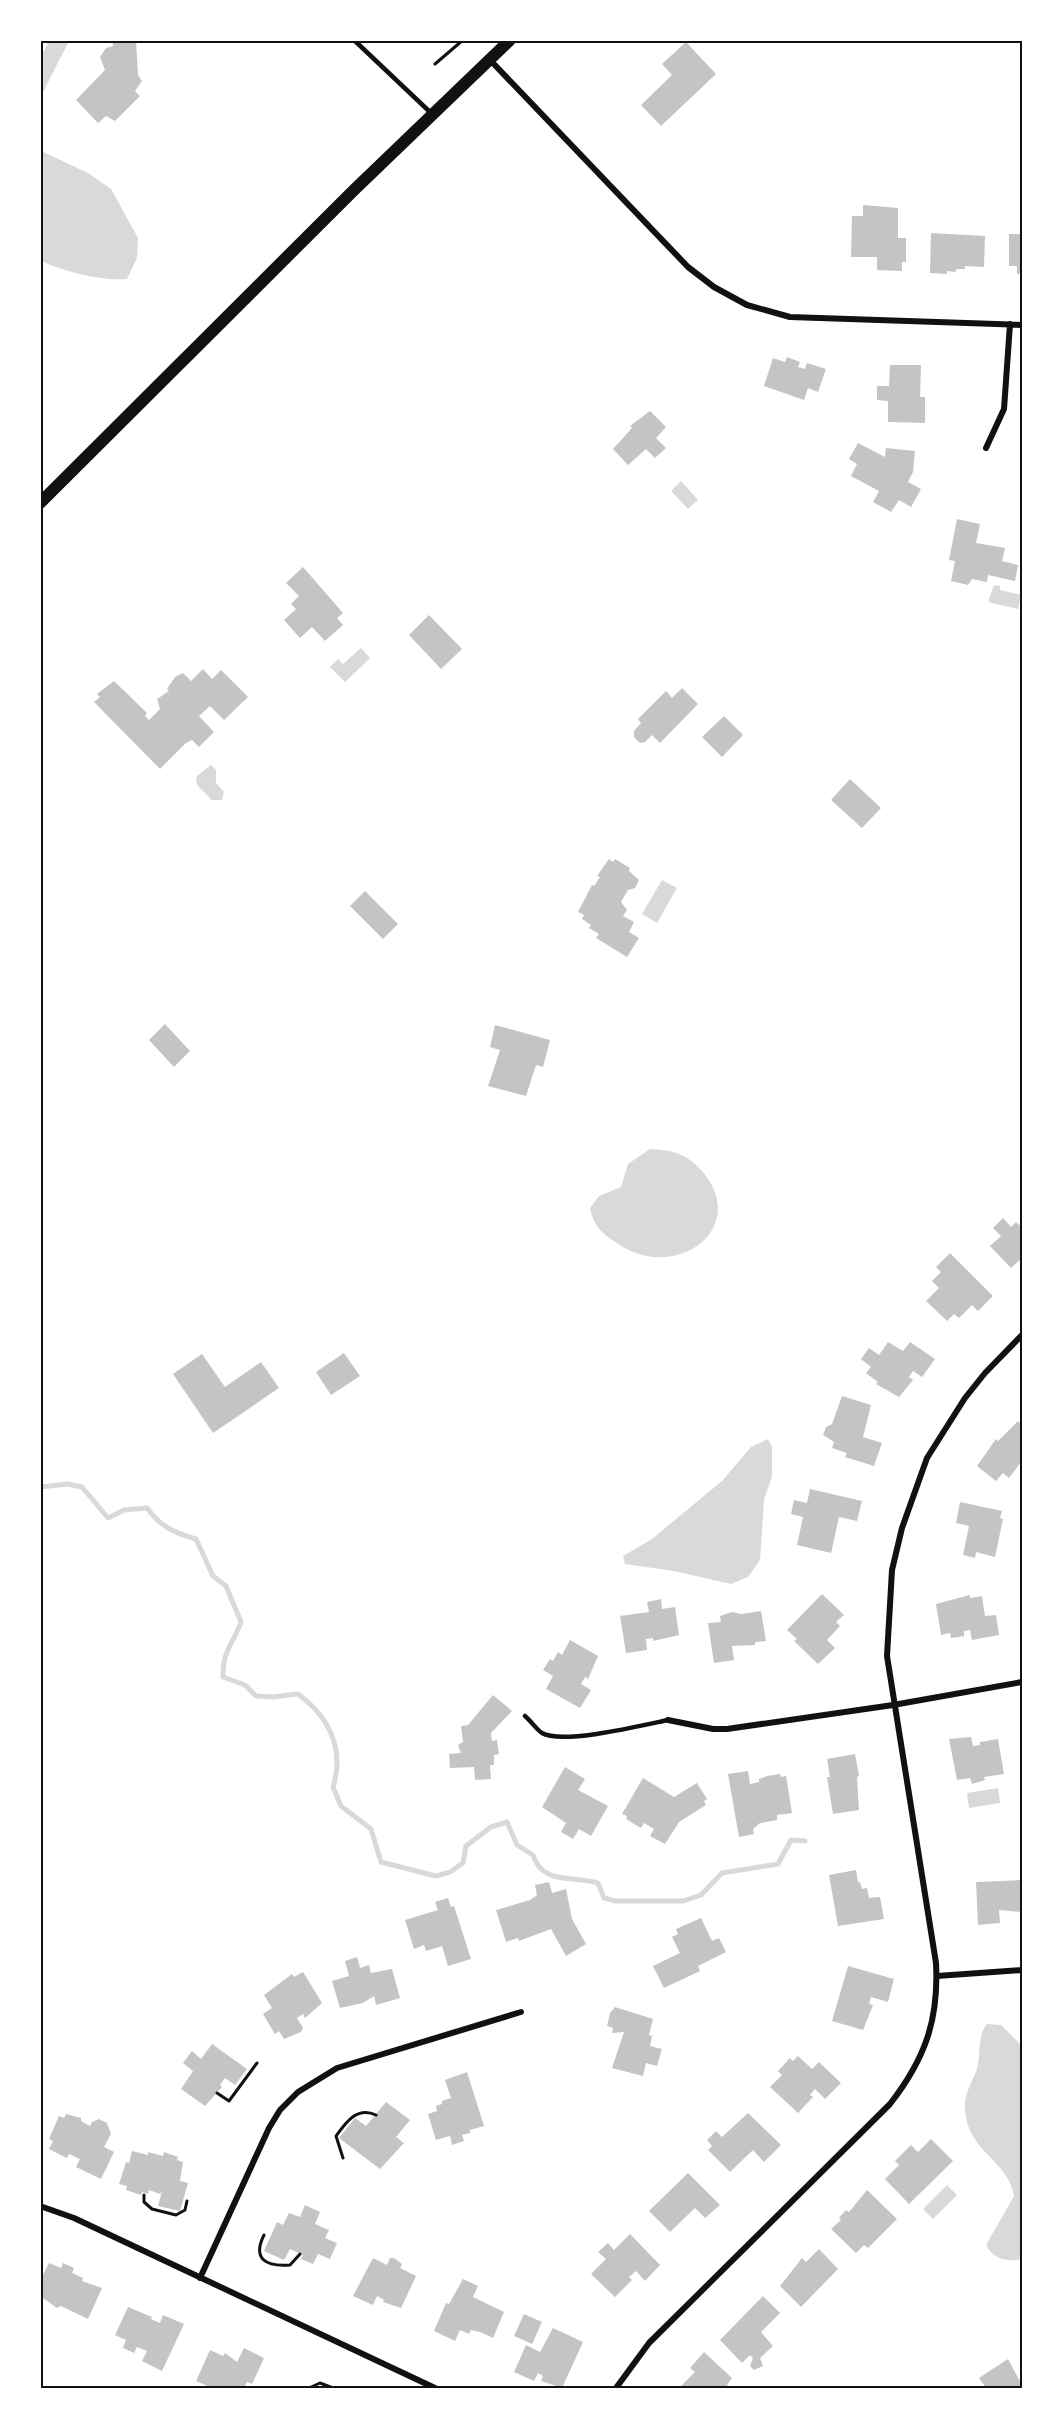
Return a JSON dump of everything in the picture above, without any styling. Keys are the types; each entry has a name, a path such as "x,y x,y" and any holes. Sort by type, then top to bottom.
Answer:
{"main road":[{"path":"40,503 321,223 491,61 510,40"}],"street":[{"path":"491,61 688,267 714,287 747,305 790,317 1023,325"},
{"path":"986,448 1004,409 1010,324"},
{"path":"616,2388 649,2343 890,2104 917,2065 932,2028 937,1976 887,1656 891,1582 902,1528 927,1458 965,1398 985,1372 1023,1335"},
{"path":"669,1720 713,1729 727,1729 893,1705 1023,1682"},
{"path":"937,1976 1023,1970"},
{"path":"200,2278 269,2128 280,2110 298,2092 337,2068 522,2012"},
{"path":"40,2206 74,2218 435,2388"}],"lane":[{"path":"354,40 433,115"},
{"path":"525,1716 543,1733 555,1737 625,1730 669,1720"}],"path":[{"path":"435,64 463,40"},
{"path":"217,2093 229,2101 257,2063"},
{"path":"343,2158 336,2136 342,2127 350,2117 362,2112 376,2115"},
{"path":"144,2195 144,2202 148,2207 176,2215 185,2210 187,2200"},
{"path":"264,2235 258,2248 259,2255 267,2262 290,2265 300,2254"},
{"path":"309,2388 320,2383 333,2388"}],"shaded area":[{"path":"49,41 68,43 41,96 41,57"},
{"path":"41,151 88,173 111,189 138,238 137,258 127,279 105,279 83,275 41,261"},
{"path":"681,481 698,500 688,509 671,491"},
{"path":"994,585 1000,586 1000,590 1021,595 1018,609 988,602"},
{"path":"361,648 370,658 345,682 330,667 338,659 343,664"},
{"path":"211,765 216,770 216,783 224,792 222,800 211,800 198,786 196,780 197,776"},
{"path":"662,880 677,888 657,923 642,914"},
{"path":"650,1149 666,1150 685,1157 702,1171 715,1192 718,1212 712,1229 700,1243 683,1253 663,1257 642,1255 620,1245 605,1234 597,1226 592,1215 590,1208 599,1196 621,1187 628,1164"},
{"path":"768,1439 772,1447 772,1476 764,1500 760,1560 748,1577 731,1584 674,1571 625,1564 623,1556 652,1539 722,1481 751,1447"},
{"path":"998,1788 1000,1803 969,1808 967,1793"},
{"path":"987,2024 1001,2025 1022,2046 1022,2259 1016,2260 997,2257 986,2245 1014,2196 1004,2172 971,2133 965,2104 977,2069 980,2040"},
{"path":"947,2185 957,2195 933,2219 923,2209"}],"building":[{"path":"113,40 136,40 138,75 142,81 135,91 140,96 115,121 106,116 98,123 76,100 105,70 100,57 106,48 113,46"},
{"path":"686,42 716,74 661,126 641,105 672,75 662,64"},
{"path":"863,205 898,208 898,238 906,238 906,262 902,262 902,271 877,270 877,257 851,257 852,216 863,216"},
{"path":"931,233 985,236 984,267 965,266 965,269 956,269 956,272 947,271 947,274 930,273"},
{"path":"1009,234 1022,234 1022,273 1017,274 1017,266 1009,266"},
{"path":"787,357 800,362 798,367 805,369 807,363 826,369 818,392 808,388 804,400 764,386 773,358 785,362"},
{"path":"890,365 921,365 920,397 925,397 925,423 888,422 888,401 877,400 877,386 889,386"},
{"path":"650,411 666,427 656,438 666,448 655,458 646,449 628,465 613,449 632,428 630,426"},
{"path":"858,443 885,457 886,448 915,451 913,472 908,482 921,489 911,507 899,500 891,512 873,502 879,491 851,476 857,464 849,459"},
{"path":"957,519 980,524 976,543 1005,548 1002,561 1018,565 1015,581 988,575 987,582 972,579 968,585 951,581 955,561 949,560"},
{"path":"303,567 343,613 337,618 343,625 325,641 312,627 300,638 284,620 296,609 291,604 299,596 286,583"},
{"path":"429,615 462,649 441,669 409,635"},
{"path":"203,669 212,679 221,670 248,697 224,720 210,706 199,716 214,732 199,747 192,740 186,743 160,769 94,702 100,697 97,694 114,681 147,713 145,716 149,720 160,709 157,699 169,691 167,689 175,677 183,673 191,681"},
{"path":"682,688 698,704 660,743 652,735 645,742 640,743 634,737 634,731 641,723 638,719 666,691 672,698"},
{"path":"724,716 743,735 722,757 702,737"},
{"path":"850,779 881,808 862,828 831,800"},
{"path":"609,859 613,862 615,859 630,868 629,871 639,880 635,888 628,890 621,902 627,910 623,916 634,922 629,932 639,938 627,957 596,938 599,934 589,928 591,925 582,919 584,915 578,912"},
{"path":"365,891 398,924 383,939 350,906"},
{"path":"165,1024 190,1051 174,1067 149,1040"},
{"path":"495,1025 550,1040 543,1067 536,1065 526,1096 488,1086 500,1050 490,1047"},
{"path":"1003,1218 1011,1227 1016,1222 1019,1225 1022,1222 1022,1263 1020,1260 1011,1268 990,1246 1001,1236 993,1228"},
{"path":"950,1253 993,1296 978,1311 972,1305 959,1318 954,1314 947,1321 926,1301 939,1288 932,1281 941,1272 936,1267"},
{"path":"888,1342 903,1351 910,1342 935,1359 922,1377 913,1371 909,1377 913,1380 899,1397 876,1384 878,1382 866,1373 871,1367 861,1359 869,1348 879,1355"},
{"path":"344,1353 360,1376 331,1395 316,1372"},
{"path":"202,1354 225,1387 261,1362 279,1388 213,1433 173,1374"},
{"path":"842,1396 871,1405 863,1437 882,1443 874,1466 845,1457 847,1453 832,1448 834,1442 823,1435 826,1427 832,1424"},
{"path":"1018,1421 1022,1425 1022,1461 1009,1478 1003,1473 996,1481 977,1466 996,1439 998,1441"},
{"path":"810,1489 862,1501 857,1521 839,1517 831,1553 797,1545 803,1517 791,1514 794,1500 807,1503"},
{"path":"960,1502 1002,1511 1000,1518 1003,1519 995,1557 976,1552 975,1558 963,1555 969,1526 956,1523"},
{"path":"822,1594 844,1615 836,1622 840,1626 827,1640 835,1648 818,1664 794,1641 797,1639 787,1630"},
{"path":"970,1595 970,1598 982,1596 985,1616 996,1615 999,1635 972,1640 970,1630 964,1631 964,1636 951,1638 950,1633 941,1635 936,1604"},
{"path":"661,1599 662,1609 675,1607 679,1635 653,1641 653,1638 646,1639 647,1650 626,1653 620,1616 649,1612 647,1602"},
{"path":"761,1611 766,1641 755,1642 755,1645 732,1646 734,1660 714,1663 708,1623 721,1622 720,1616 732,1612 741,1614"},
{"path":"570,1640 598,1656 588,1679 585,1677 581,1684 591,1690 580,1708 546,1689 553,1676 543,1670 550,1659 553,1661 558,1652 562,1655"},
{"path":"493,1695 512,1711 491,1733 492,1741 497,1740 499,1754 494,1755 494,1765 490,1765 491,1779 475,1780 474,1767 450,1768 449,1754 461,1753 458,1745 463,1742 461,1726 468,1725"},
{"path":"971,1737 973,1746 980,1745 980,1742 998,1739 1004,1774 984,1777 985,1780 972,1784 970,1778 957,1780 949,1739"},
{"path":"855,1754 859,1776 857,1777 859,1810 833,1814 827,1777 830,1777 827,1759"},
{"path":"565,1767 585,1779 578,1790 608,1806 591,1836 579,1829 573,1839 561,1832 566,1823 542,1807"},
{"path":"748,1771 750,1784 759,1782 759,1779 767,1776 780,1774 781,1777 786,1776 792,1813 777,1815 777,1820 760,1823 753,1829 754,1834 739,1837 728,1774"},
{"path":"643,1778 674,1797 697,1783 707,1799 704,1801 706,1805 679,1822 665,1844 650,1836 654,1829 644,1823 641,1828 622,1814"},
{"path":"856,1870 858,1882 862,1889 867,1888 869,1898 880,1897 884,1919 838,1926 829,1875"},
{"path":"1022,1880 1021,1912 999,1910 1000,1923 978,1925 976,1882"},
{"path":"549,1882 552,1893 566,1889 572,1919 586,1944 566,1956 551,1929 519,1941 518,1938 506,1942 496,1910 530,1900 537,1895 535,1885"},
{"path":"448,1898 451,1907 454,1906 471,1959 448,1966 442,1946 426,1951 424,1945 414,1949 405,1920 438,1910 435,1902"},
{"path":"701,1918 712,1941 719,1938 726,1952 698,1966 700,1971 664,1988 653,1966 680,1953 672,1937 678,1934 676,1929"},
{"path":"357,1957 360,1968 369,1965 371,1973 392,1969 400,1998 376,2005 374,1996 363,2003 340,2008 332,1981 349,1976 345,1961"},
{"path":"848,1966 894,1979 888,2002 871,1997 869,2004 873,2005 863,2030 832,2021"},
{"path":"303,1972 322,2003 305,2018 303,2014 297,2018 303,2028 301,2032 284,2039 279,2031 275,2034 263,2014 272,2008 264,1995 292,1974 294,1977"},
{"path":"615,2007 653,2019 649,2035 652,2036 650,2046 662,2049 657,2066 646,2063 643,2076 612,2068 624,2032 612,2033 613,2028 607,2026 610,2013"},
{"path":"212,2044 247,2069 235,2085 225,2078 220,2085 222,2087 205,2106 181,2089 193,2071 183,2063 192,2051 201,2059"},
{"path":"798,2056 812,2069 819,2062 841,2083 825,2099 815,2089 810,2095 813,2097 798,2113 770,2087 782,2075 778,2071 790,2058 793,2061"},
{"path":"467,2072 484,2126 470,2130 470,2133 462,2135 464,2141 452,2145 450,2136 436,2140 428,2114 437,2111 436,2106 442,2104 442,2101 451,2098 445,2080"},
{"path":"386,2102 410,2120 396,2137 404,2143 380,2169 339,2138 355,2118 366,2126"},
{"path":"748,2113 781,2145 764,2162 753,2150 730,2172 708,2150 712,2146 707,2140 716,2131 722,2137"},
{"path":"66,2114 81,2118 81,2121 90,2126 92,2122 99,2119 107,2123 111,2134 104,2147 114,2152 101,2179 76,2167 80,2159 69,2154 67,2158 49,2149 53,2141 49,2139 59,2116 64,2118"},
{"path":"931,2139 953,2161 909,2204 885,2179 899,2165 895,2161 911,2145 918,2152"},
{"path":"132,2151 163,2156 164,2152 178,2157 177,2160 183,2162 180,2181 188,2183 180,2211 158,2206 162,2191 160,2194 149,2190 148,2194 142,2192 141,2195 126,2190 127,2186 119,2184"},
{"path":"688,2173 720,2205 705,2218 695,2208 670,2232 649,2211"},
{"path":"867,2190 897,2219 868,2248 864,2245 856,2253 831,2229 841,2220 839,2218 846,2210 849,2212"},
{"path":"305,2205 320,2212 315,2224 329,2230 325,2238 337,2243 330,2259 318,2254 313,2264 301,2259 303,2255 290,2249 284,2260 264,2251 277,2222 283,2225 289,2213 300,2217"},
{"path":"630,2234 660,2265 645,2281 636,2271 629,2277 632,2280 615,2297 591,2274 606,2259 598,2252 608,2243 614,2250"},
{"path":"819,2249 838,2269 801,2307 780,2286 802,2258 806,2262"},
{"path":"373,2258 387,2265 390,2258 394,2258 402,2264 400,2268 416,2276 401,2308 383,2302 384,2300 377,2296 373,2305 353,2296"},
{"path":"49,2263 61,2268 63,2263 74,2268 72,2273 83,2278 82,2281 102,2288 88,2319 61,2306 57,2308 40,2296 40,2281"},
{"path":"463,2279 478,2286 473,2297 504,2312 493,2338 480,2332 471,2330 469,2334 460,2330 455,2341 434,2331 446,2303 449,2304"},
{"path":"763,2296 780,2313 761,2332 773,2346 760,2358 763,2366 754,2370 750,2366 753,2358 750,2355 742,2363 720,2340"},
{"path":"128,2307 160,2323 163,2315 184,2324 162,2371 142,2361 147,2351 137,2347 134,2353 123,2348 126,2340 115,2335"},
{"path":"524,2314 542,2322 532,2344 514,2336"},
{"path":"553,2328 583,2342 562,2388 541,2381 543,2376 538,2373 534,2381 514,2372 526,2345 540,2352"},
{"path":"244,2348 264,2358 252,2384 247,2382 244,2388 212,2388 196,2381 210,2350 223,2356 225,2353 237,2362"},
{"path":"704,2352 732,2378 727,2385 731,2388 679,2388 695,2372 690,2368"},
{"path":"1008,2359 1022,2385 1017,2388 986,2388 979,2378"}],"waterway":[{"path":"40,1487 67,1484 82,1487 108,1518 124,1510 147,1508 168,1528 196,1539 213,1576 226,1586 241,1622 226,1654 223,1677 245,1685 256,1696 298,1694 318,1713 332,1735 335,1747 337,1760 333,1787 341,1806 371,1829 381,1862 436,1876 450,1872 463,1863 466,1846 491,1827 507,1822 517,1845 533,1855 538,1865 552,1875 598,1883 604,1898 615,1901 683,1901 701,1895 722,1873 778,1864 791,1840 805,1841"}]}
